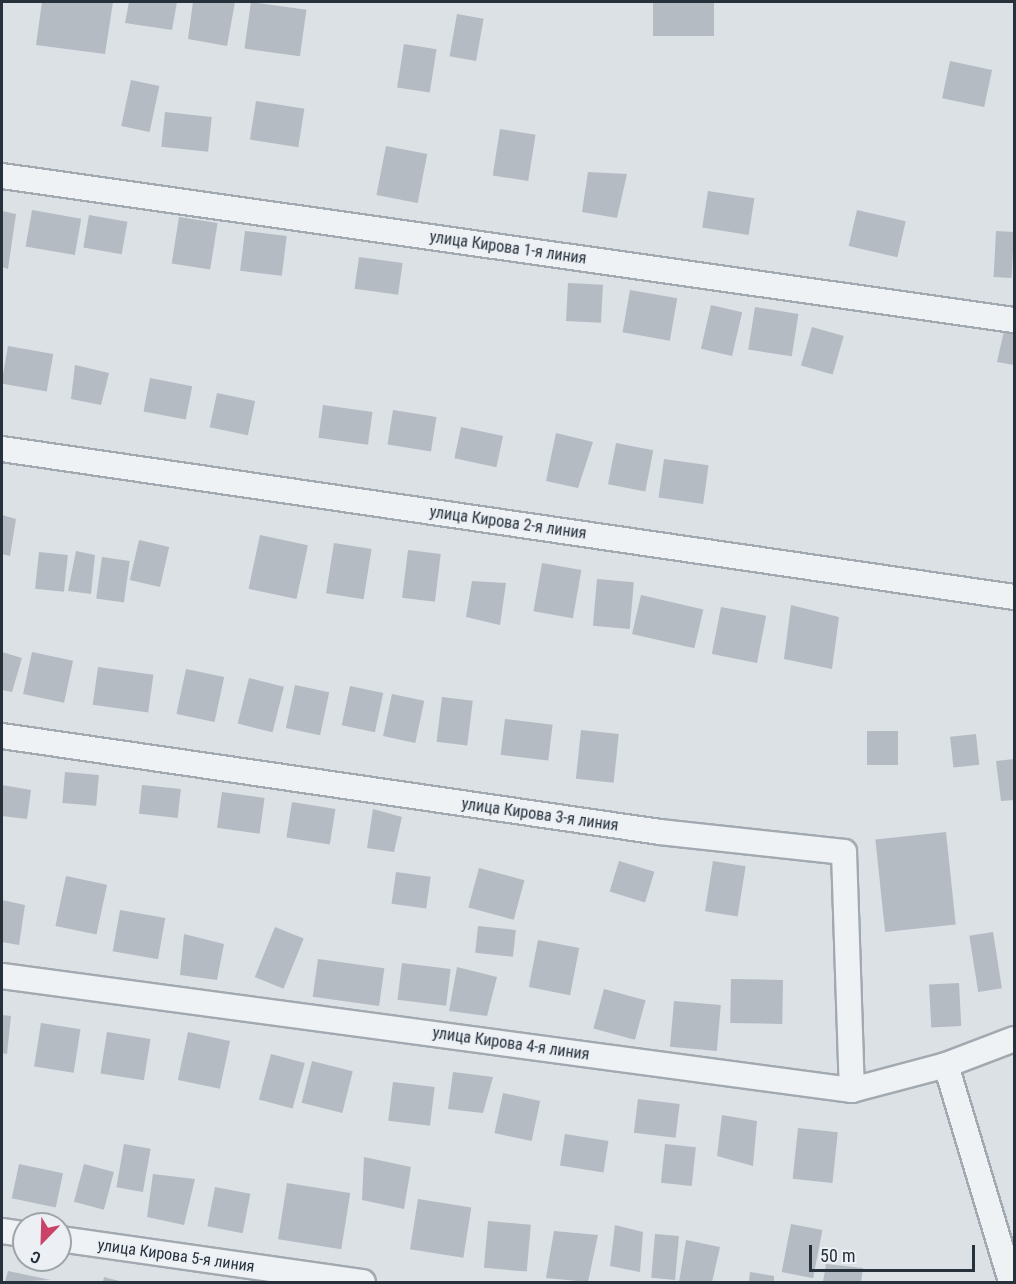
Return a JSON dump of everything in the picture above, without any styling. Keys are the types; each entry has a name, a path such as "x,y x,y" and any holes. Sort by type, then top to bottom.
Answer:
{"street":[{"name":"улица Кирова 1-я линия","path":"2,176 1014,320"},
{"name":"улица Кирова 2-я линия","path":"2,449 1014,597"},
{"name":"улица Кирова 3-я линия","path":"2,736 660,832 844,852 852,1090"},
{"name":"улица Кирова 4-я линия","path":"2,976 852,1090 946,1065 1014,1039"},
{"path":"946,1065 1011,1282"},
{"name":"улица Кирова 5-я линия","path":"72,1241 363,1282"}],"building":[{"path":"42,2 113,2 105,54 36,45"},
{"path":"129,2 177,2 172,30 125,23"},
{"path":"193,2 235,2 227,46 188,39"},
{"path":"251,2 306,10 300,56 244,49"},
{"path":"653,2 714,2 714,36 653,36"},
{"path":"457,14 484,19 476,61 450,56"},
{"path":"404,44 437,49 430,93 397,87"},
{"path":"950,61 992,70 984,107 942,98"},
{"path":"131,80 159,86 150,132 121,126"},
{"path":"256,101 304,109 298,147 250,140"},
{"path":"165,112 212,117 208,152 161,147"},
{"path":"500,129 536,135 528,181 493,175"},
{"path":"386,146 427,154 418,203 376,195"},
{"path":"588,172 627,174 617,218 582,212"},
{"path":"708,191 754,198 749,235 702,228"},
{"path":"32,210 81,219 75,255 26,246"},
{"path":"857,210 906,221 897,257 849,246"},
{"path":"2,211 16,214 8,269 2,267"},
{"path":"89,215 127,222 122,254 83,247"},
{"path":"179,217 218,223 210,270 172,263"},
{"path":"245,231 287,236 282,276 240,271"},
{"path":"996,231 1014,232 1012,278 994,277"},
{"path":"359,257 403,263 398,295 355,289"},
{"path":"568,283 603,285 601,323 566,321"},
{"path":"630,290 677,298 670,341 623,332"},
{"path":"711,305 742,312 732,356 701,349"},
{"path":"755,307 798,314 792,356 748,349"},
{"path":"812,327 844,336 833,375 801,365"},
{"path":"1004,331 1014,333 1014,365 997,362"},
{"path":"8,346 53,354 47,391 2,384"},
{"path":"75,365 109,373 101,405 71,399"},
{"path":"150,378 192,386 186,420 144,411"},
{"path":"217,393 255,401 248,435 210,427"},
{"path":"323,405 373,412 368,445 318,438"},
{"path":"393,410 436,417 431,451 388,445"},
{"path":"461,427 503,436 496,467 454,458"},
{"path":"556,433 593,442 578,488 546,481"},
{"path":"616,443 653,450 645,491 608,484"},
{"path":"664,459 709,465 703,504 659,498"},
{"path":"2,515 16,519 10,556 2,554"},
{"path":"260,535 308,545 296,599 249,589"},
{"path":"139,540 169,547 160,587 130,580"},
{"path":"334,543 372,549 364,599 326,593"},
{"path":"408,550 441,554 435,602 402,598"},
{"path":"76,551 95,555 91,594 68,591"},
{"path":"39,552 68,555 64,592 35,589"},
{"path":"102,557 130,561 124,602 96,599"},
{"path":"542,563 581,570 573,618 533,611"},
{"path":"597,579 634,582 630,629 593,626"},
{"path":"472,581 506,583 500,625 466,617"},
{"path":"641,595 703,609 694,648 632,634"},
{"path":"791,605 839,617 832,669 784,659"},
{"path":"721,607 766,616 757,663 712,654"},
{"path":"2,652 22,658 12,692 2,690"},
{"path":"32,652 73,661 64,703 23,694"},
{"path":"98,667 153,675 148,712 93,705"},
{"path":"186,669 224,677 215,722 176,714"},
{"path":"249,678 284,687 273,732 238,724"},
{"path":"295,685 329,692 320,735 286,728"},
{"path":"350,686 383,693 375,732 342,725"},
{"path":"392,694 424,701 415,743 383,736"},
{"path":"442,697 473,701 467,745 437,742"},
{"path":"505,719 553,725 548,761 501,755"},
{"path":"581,730 619,734 614,783 576,779"},
{"path":"867,731 898,731 898,765 867,765"},
{"path":"976,734 979,765 953,768 950,737"},
{"path":"1014,759 1014,800 1001,801 996,761"},
{"path":"65,772 99,775 96,806 62,803"},
{"path":"2,785 31,790 27,819 2,816"},
{"path":"142,785 181,789 178,818 139,814"},
{"path":"222,792 265,798 260,834 217,828"},
{"path":"292,802 335,809 330,844 286,838"},
{"path":"373,809 402,817 394,852 367,848"},
{"path":"946,832 956,924 885,932 875,839"},
{"path":"619,861 654,872 645,902 610,892"},
{"path":"713,861 746,866 738,917 705,911"},
{"path":"479,868 524,880 514,920 468,908"},
{"path":"396,872 431,877 426,909 392,904"},
{"path":"66,876 107,885 96,935 55,926"},
{"path":"2,900 25,905 19,945 2,942"},
{"path":"120,910 165,918 158,959 113,951"},
{"path":"478,926 516,930 513,957 475,953"},
{"path":"275,927 304,939 284,989 255,977"},
{"path":"993,932 1002,988 978,992 969,936"},
{"path":"184,934 224,944 217,980 180,975"},
{"path":"538,940 579,948 570,995 529,987"},
{"path":"318,959 384,968 379,1006 313,997"},
{"path":"402,963 451,969 446,1006 397,1000"},
{"path":"457,967 497,977 487,1016 449,1011"},
{"path":"731,979 783,980 782,1024 730,1023"},
{"path":"959,983 961,1026 931,1028 929,985"},
{"path":"604,989 646,1000 635,1040 593,1029"},
{"path":"674,1001 721,1005 717,1051 670,1047"},
{"path":"2,1015 11,1016 7,1054 2,1053"},
{"path":"41,1023 81,1029 74,1073 34,1066"},
{"path":"107,1032 150,1039 144,1080 100,1073"},
{"path":"188,1032 230,1041 220,1089 178,1080"},
{"path":"271,1054 305,1063 293,1108 259,1099"},
{"path":"312,1061 353,1071 342,1113 302,1103"},
{"path":"453,1072 493,1077 483,1113 448,1109"},
{"path":"393,1082 435,1087 430,1126 388,1121"},
{"path":"503,1093 540,1101 532,1141 494,1133"},
{"path":"638,1099 680,1104 676,1138 634,1133"},
{"path":"722,1115 757,1121 753,1166 717,1156"},
{"path":"798,1128 838,1132 832,1183 793,1179"},
{"path":"565,1134 608,1141 603,1172 560,1166"},
{"path":"124,1144 151,1149 143,1192 116,1187"},
{"path":"665,1144 696,1147 692,1186 661,1183"},
{"path":"364,1157 411,1167 404,1209 362,1200"},
{"path":"19,1164 63,1173 56,1208 12,1198"},
{"path":"84,1164 114,1172 104,1210 74,1202"},
{"path":"153,1174 195,1179 184,1225 147,1217"},
{"path":"287,1183 350,1193 341,1249 278,1239"},
{"path":"215,1187 250,1194 243,1233 207,1226"},
{"path":"418,1199 471,1207 463,1258 410,1249"},
{"path":"488,1221 531,1225 527,1272 484,1268"},
{"path":"791,1224 822,1230 813,1278 782,1272"},
{"path":"615,1225 643,1232 640,1272 610,1266"},
{"path":"554,1231 598,1235 588,1282 546,1278"},
{"path":"655,1234 679,1236 675,1280 651,1278"},
{"path":"686,1240 720,1247 712,1282 679,1282"},
{"path":"826,1264 863,1268 861,1282 823,1282"},
{"path":"8,1271 51,1280 5,1282"},
{"path":"750,1272 774,1276 774,1282 749,1282"},
{"path":"104,1277 123,1282 103,1282"}]}
